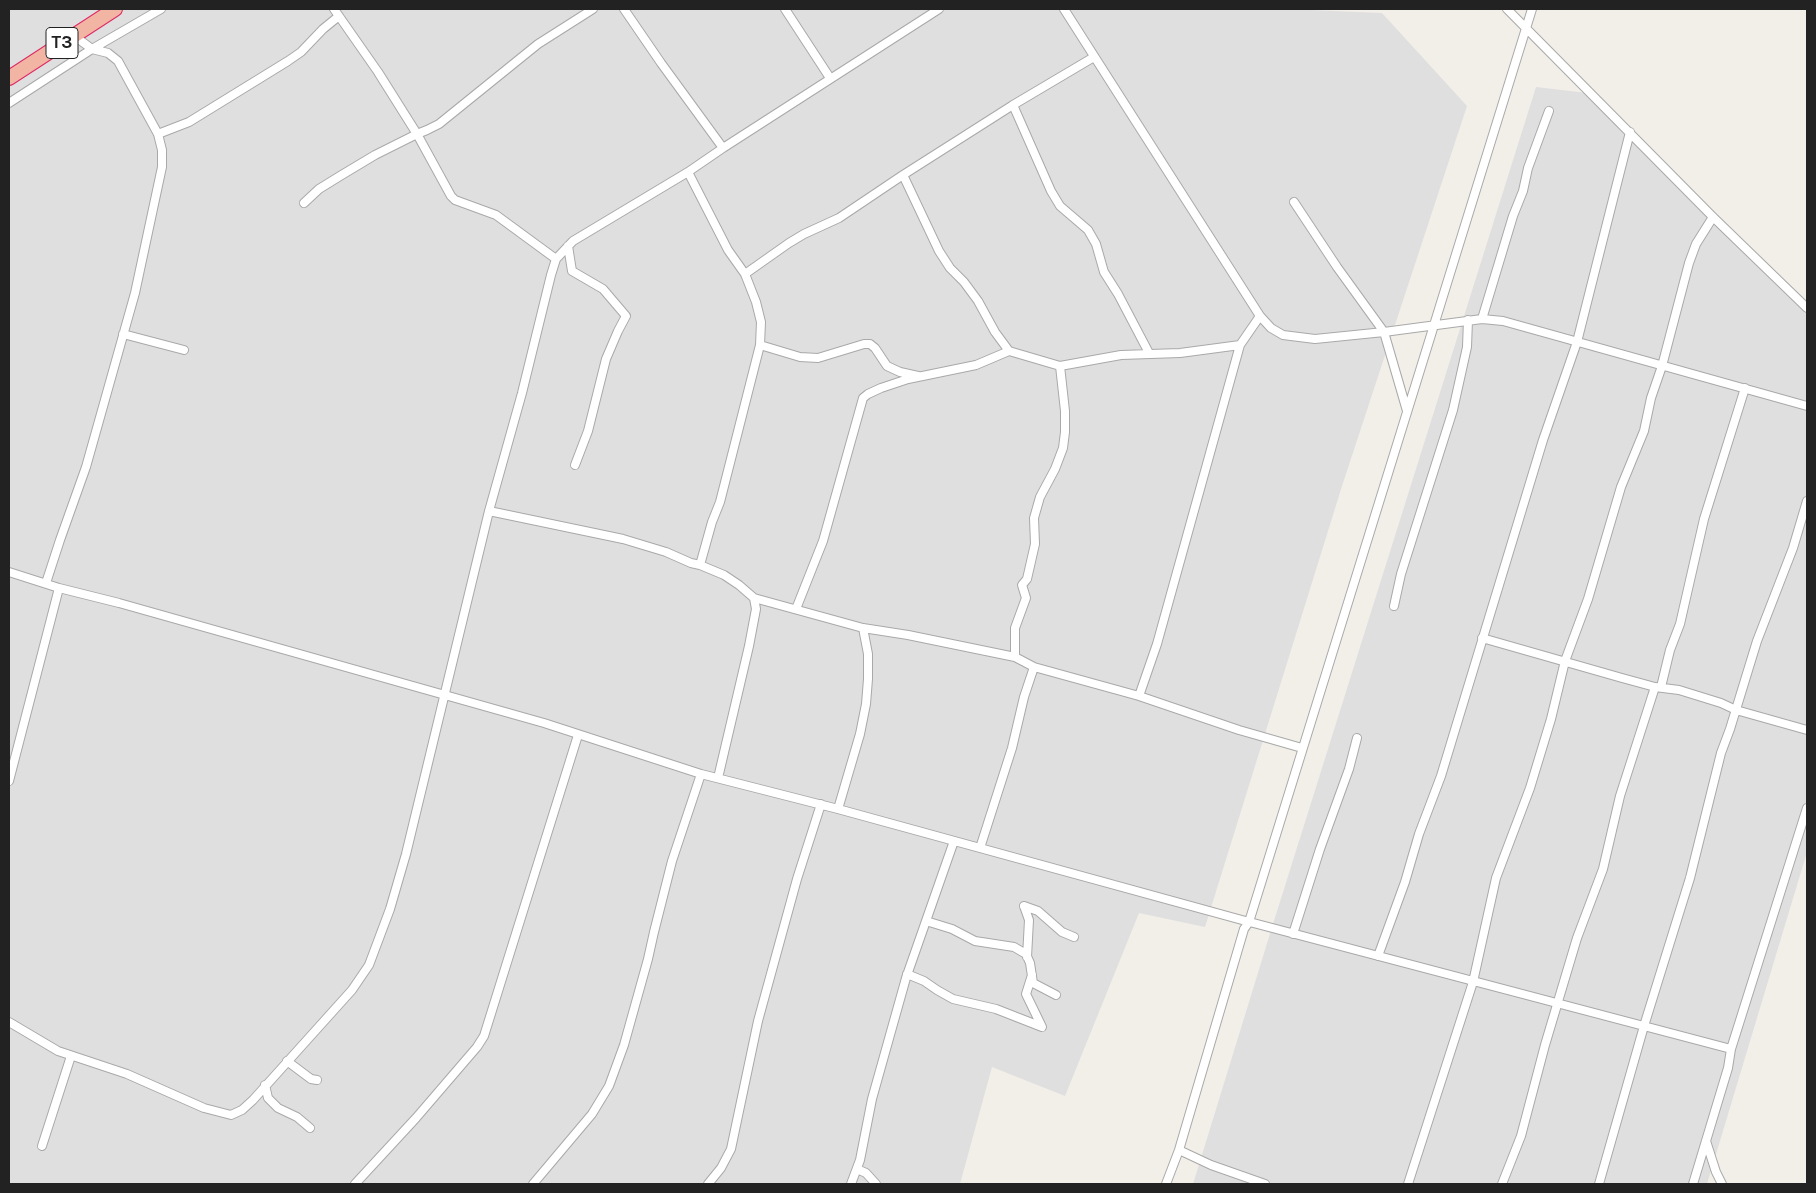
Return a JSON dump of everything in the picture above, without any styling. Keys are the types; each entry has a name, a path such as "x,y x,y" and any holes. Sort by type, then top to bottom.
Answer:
{"highway":[{"name":"T3","path":"9,78 115,9"}],"street":[{"path":"9,103 92,49 161,9"},
{"path":"334,9 418,134 455,200 496,215 556,259"},
{"path":"304,203 320,189 347,171 375,155 439,124 538,44 594,9"},
{"path":"624,9 723,148"},
{"path":"785,9 830,78"},
{"path":"9,1022 58,1051 127,1074 204,1108 227,1115 236,1114 242,1110 265,1085 352,990 369,965 390,909 406,854 489,511 556,259 568,246 588,232 688,172 938,9"},
{"path":"1064,9 1260,316 1271,328 1283,335 1315,339 1384,332 1468,320 1503,321 1807,406"},
{"path":"1507,9 1807,308"},
{"path":"1166,1184 1179,1150 1244,929 1249,922 1532,9"},
{"path":"158,134 189,122 288,61 301,52 323,28 339,16"},
{"path":"46,584 86,467 142,267 160,177 162,150 158,134 118,61 108,53 92,49 73,36"},
{"path":"745,274 804,234 839,218 903,174 1094,57"},
{"path":"1013,105 1051,191 1060,206 1088,230 1096,244 1104,272 1118,294 1149,353"},
{"path":"1482,319 1513,216 1523,191 1528,168 1549,111"},
{"path":"1378,956 1404,882 1418,834 1441,776 1543,440 1577,342 1630,132"},
{"path":"688,172 728,250 745,274 756,302 761,322 760,345 720,502 712,522 700,566"},
{"path":"903,174 939,251 950,268 978,300 995,332 1009,351 1060,366 1112,356 1149,353 1180,354 1240,345"},
{"path":"1294,202 1337,267 1384,332 1407,411"},
{"path":"1408,1184 1473,982 1496,878 1530,788 1551,719 1565,661 1588,599 1621,487 1641,438 1692,253 1702,231 1713,216"},
{"path":"568,246 572,271 603,289 626,316 606,359 588,432 575,465"},
{"path":"1140,696 1157,644 1240,345 1260,316"},
{"path":"1394,606 1401,574 1453,410 1468,348 1468,320"},
{"path":"123,334 184,350"},
{"path":"760,345 800,357 818,358 864,344 870,344 875,348 887,366 900,372 920,376"},
{"path":"796,609 823,541 863,398 881,388 920,376 976,365 1009,351"},
{"path":"1015,656 1015,628 1026,598 1022,585 1027,579 1035,544 1034,518 1040,496 1063,448 1065,410 1060,366"},
{"path":"1502,1184 1521,1136 1545,1045 1577,938 1603,869 1620,796 1680,624 1706,512 1746,388"},
{"path":"1599,1184 1644,1026 1690,878 1721,753 1757,642 1793,548 1807,501"},
{"path":"489,511 623,539 666,552 724,575 739,584 758,600 863,628 1015,656 1034,667 1140,696 1239,730 1302,748"},
{"path":"9,572 59,588 119,603 544,723 701,774 838,808 1293,934 1731,1049"},
{"path":"9,781 59,588"},
{"path":"718,778 743,674 758,600"},
{"path":"838,808 858,743 866,704 868,654 863,628"},
{"path":"1482,638 1658,687 1679,690 1721,703 1736,710 1807,730"},
{"path":"980,848 1012,748 1024,698 1034,667"},
{"path":"355,1184 416,1118 477,1047 484,1036 578,734"},
{"path":"1293,934 1320,849 1349,769 1357,738"},
{"path":"533,1184 592,1114 609,1086 624,1045 648,959 672,861 701,774"},
{"path":"708,1184 721,1168 731,1149 758,1021 797,879 821,804"},
{"path":"1693,1184 1728,1068 1731,1049 1807,808"},
{"path":"851,1184 860,1160 872,1099 907,974 954,841"},
{"path":"1056,995 1033,983 1027,957 1030,920 1024,906 1038,911 1062,932 1074,937"},
{"path":"926,921 952,929 976,941 1014,947 1026,954 1027,957"},
{"path":"907,974 924,980 953,999 996,1010 1042,1027 1026,994 1032,974"},
{"path":"42,1146 71,1056"},
{"path":"287,1061 311,1079 317,1080"},
{"path":"265,1085 268,1098 278,1108 297,1117 310,1128"},
{"path":"1706,1141 1722,1184"},
{"path":"1179,1150 1211,1165 1265,1184"},
{"path":"857,1168 866,1173 876,1184"}],"shaded area":[{"path":"9,9 1286,9 1382,13 1467,106 1342,486 1205,927 1139,913 1065,1096 992,1067 960,1184 9,1184"},
{"path":"1536,87 1587,93 1807,301 1807,852 1707,1184 1193,1184 1273,924"}]}
